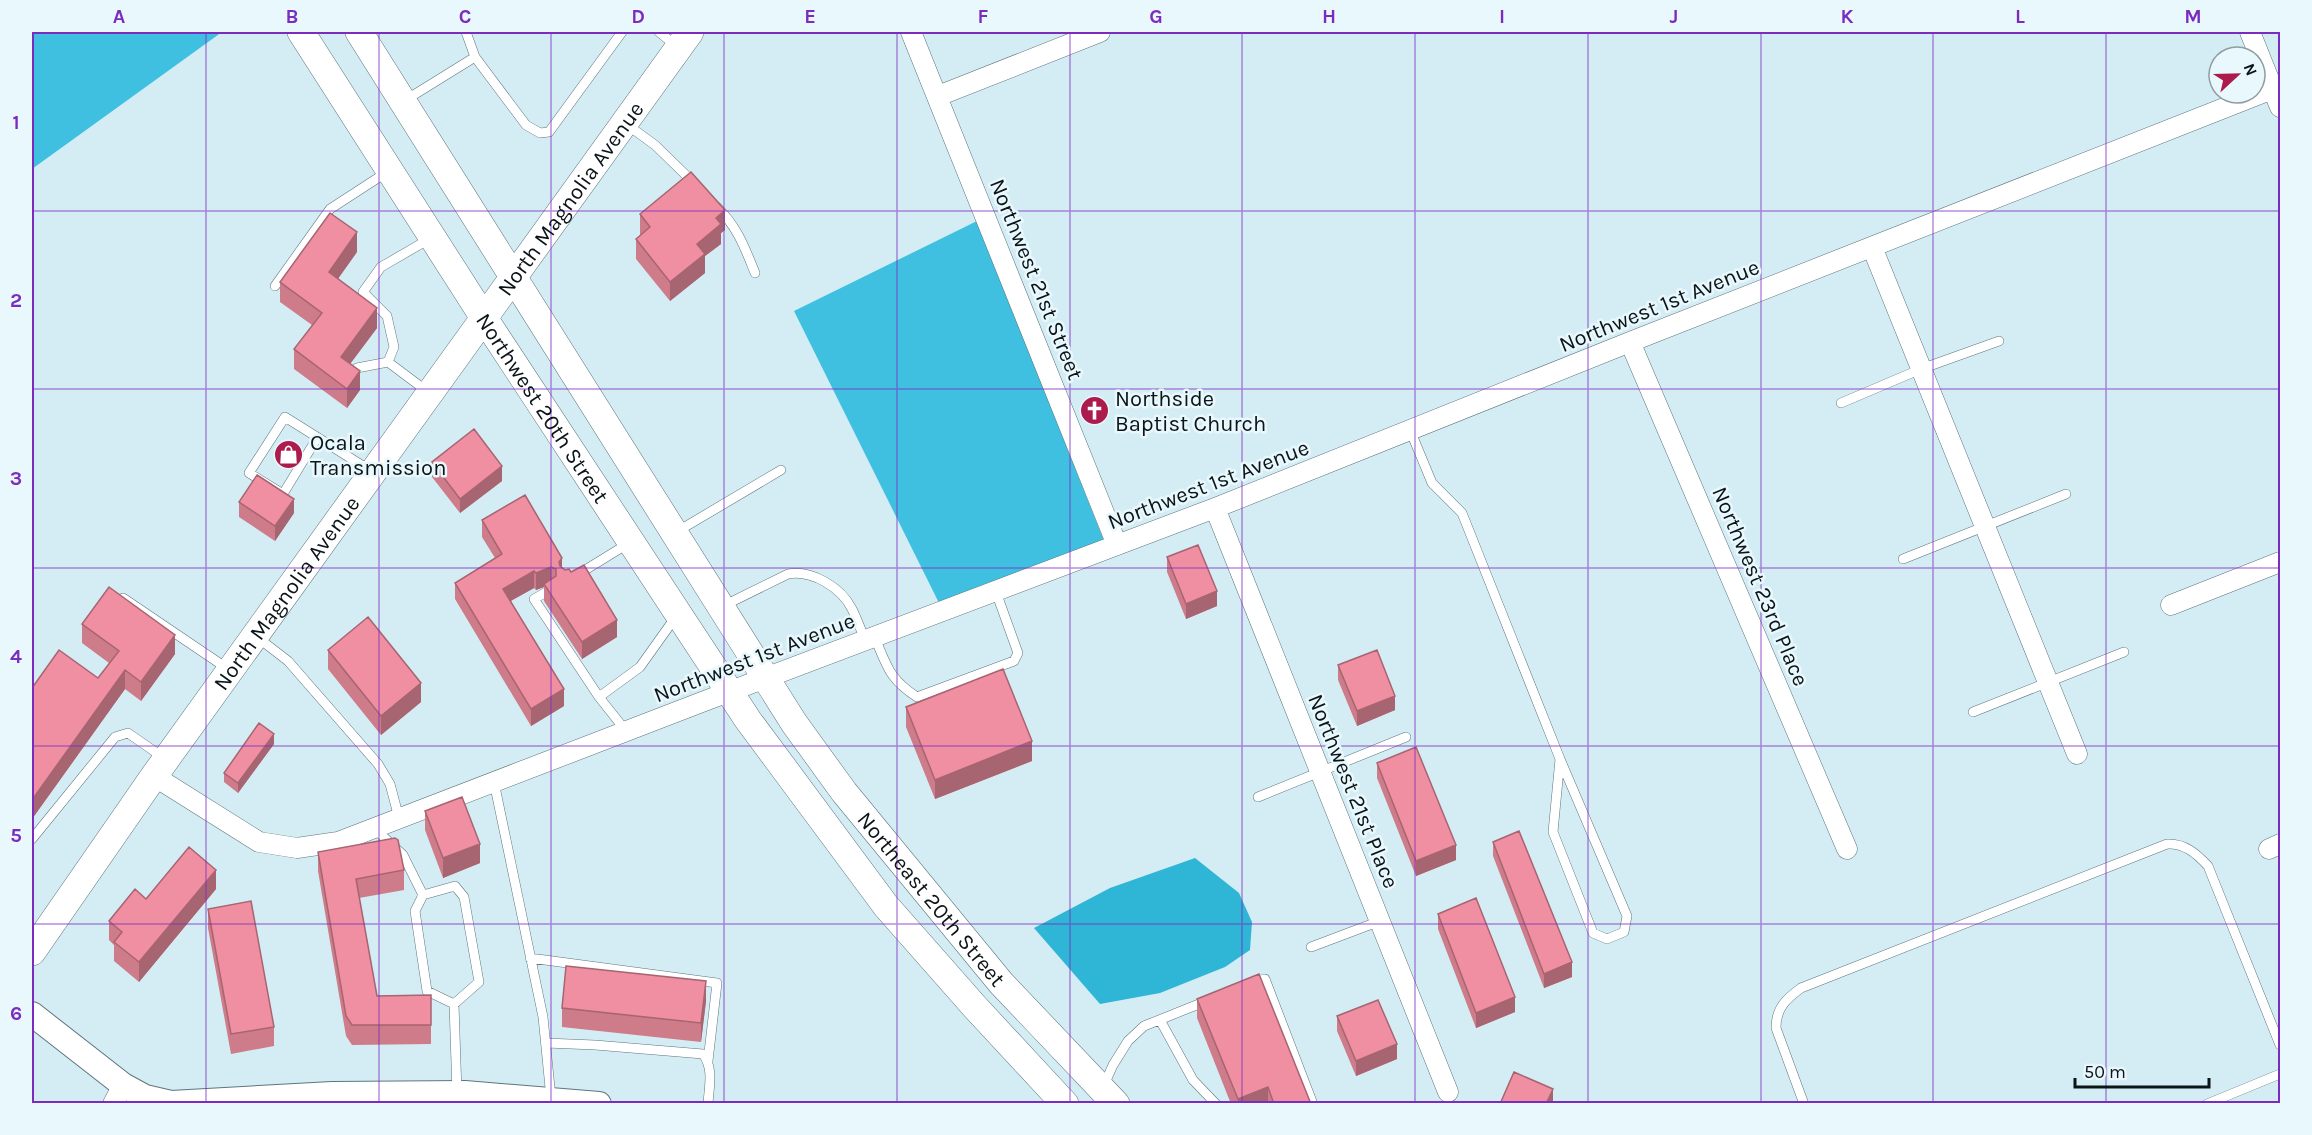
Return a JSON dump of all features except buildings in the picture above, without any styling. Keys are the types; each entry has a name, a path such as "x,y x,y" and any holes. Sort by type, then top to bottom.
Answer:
{"main road":[{"name":"Northwest 20th Street","path":"301,32 484,318 730,691"},
{"name":"Northwest 20th Street","path":"359,32 515,277 765,679"},
{"name":"North Magnolia Avenue","path":"32,952 160,768 624,123 676,37"},
{"name":"Northeast 20th Street","path":"765,679 844,792 1001,983 1104,1099"},
{"name":"Northeast 20th Street","path":"730,691 748,720 886,906 1065,1104"}],"street":[{"name":"Northwest 21st Street","path":"911,32 1117,545"},
{"path":"938,96 1100,32"},
{"path":"2250,32 2278,94"},
{"name":"Northwest 1st Avenue","path":"160,768 259,842 297,848 338,842 1215,508 1872,247 2278,94"},
{"path":"1872,247 2078,754"},
{"name":"Northwest 23rd Place","path":"1630,342 1847,849"},
{"name":"Northwest 21st Place","path":"1215,508 1448,1092"},
{"path":"2171,605 2280,562"},
{"path":"32,1014 118,1094 145,1097 168,1103 417,1098 457,1093 499,1099 592,1103"}],"lane":[{"path":"466,32 475,57 526,126 540,133 549,132 622,32"},
{"path":"403,102 475,57"},
{"path":"624,123 655,145 705,195"},
{"path":"274,286 330,209 390,171"},
{"path":"714,203 730,220 741,237 755,273"},
{"path":"387,362 394,347 387,316 363,292 381,267 432,237"},
{"path":"1840,403 1921,369 1999,341"},
{"path":"357,368 387,362 430,393"},
{"path":"317,438 283,494 249,473 285,417 373,472"},
{"path":"1410,430 1431,483 1462,513 1560,759 1628,916 1624,932 1607,939 1593,933 1553,832 1560,759"},
{"path":"674,533 782,470"},
{"path":"1903,559 2066,494"},
{"path":"566,580 588,570 631,541"},
{"path":"720,607 788,574 808,574 839,593 851,607 890,673 900,686 917,697 1014,661 1018,653 996,592"},
{"path":"550,590 534,599 599,697 626,731"},
{"path":"123,597 230,671"},
{"path":"599,697 640,667 678,613"},
{"path":"255,635 288,661 378,764 390,784 399,818"},
{"path":"1974,712 2124,652"},
{"path":"32,839 115,736 128,733 160,768"},
{"path":"1258,797 1406,737"},
{"path":"494,782 546,1043 552,1100"},
{"path":"374,828 404,855 423,895"},
{"path":"1804,1104 1776,1028 1776,1017 1780,1006 1791,995 1801,988 2166,844 2175,843 2185,847 2197,854 2208,866 2280,1045"},
{"path":"455,886 464,897 479,982 454,1004 427,991 415,911 423,895 455,886"},
{"path":"1311,947 1380,921"},
{"path":"530,958 717,983 708,1061 710,1073 708,1104"},
{"path":"1241,987 1265,979 1312,1104"},
{"path":"1104,1099 1113,1065 1128,1041 1144,1026 1221,995"},
{"path":"454,1004 457,1093"},
{"path":"1161,1020 1193,1080 1216,1104"},
{"path":"546,1043 703,1054 708,1061"},
{"path":"2207,1104 2280,1074"}],"shaded area":[{"path":"32,32 222,32 32,169"},
{"path":"977,221 1104,541 939,603 794,311"},
{"path":"1195,858 1239,893 1252,922 1250,950 1225,967 1160,993 1100,1004 1034,928 1110,888"}],"place":[{"name":"Northside Baptist Church","path":"1094,411"},
{"name":"Ocala Transmission","path":"289,455"}]}
